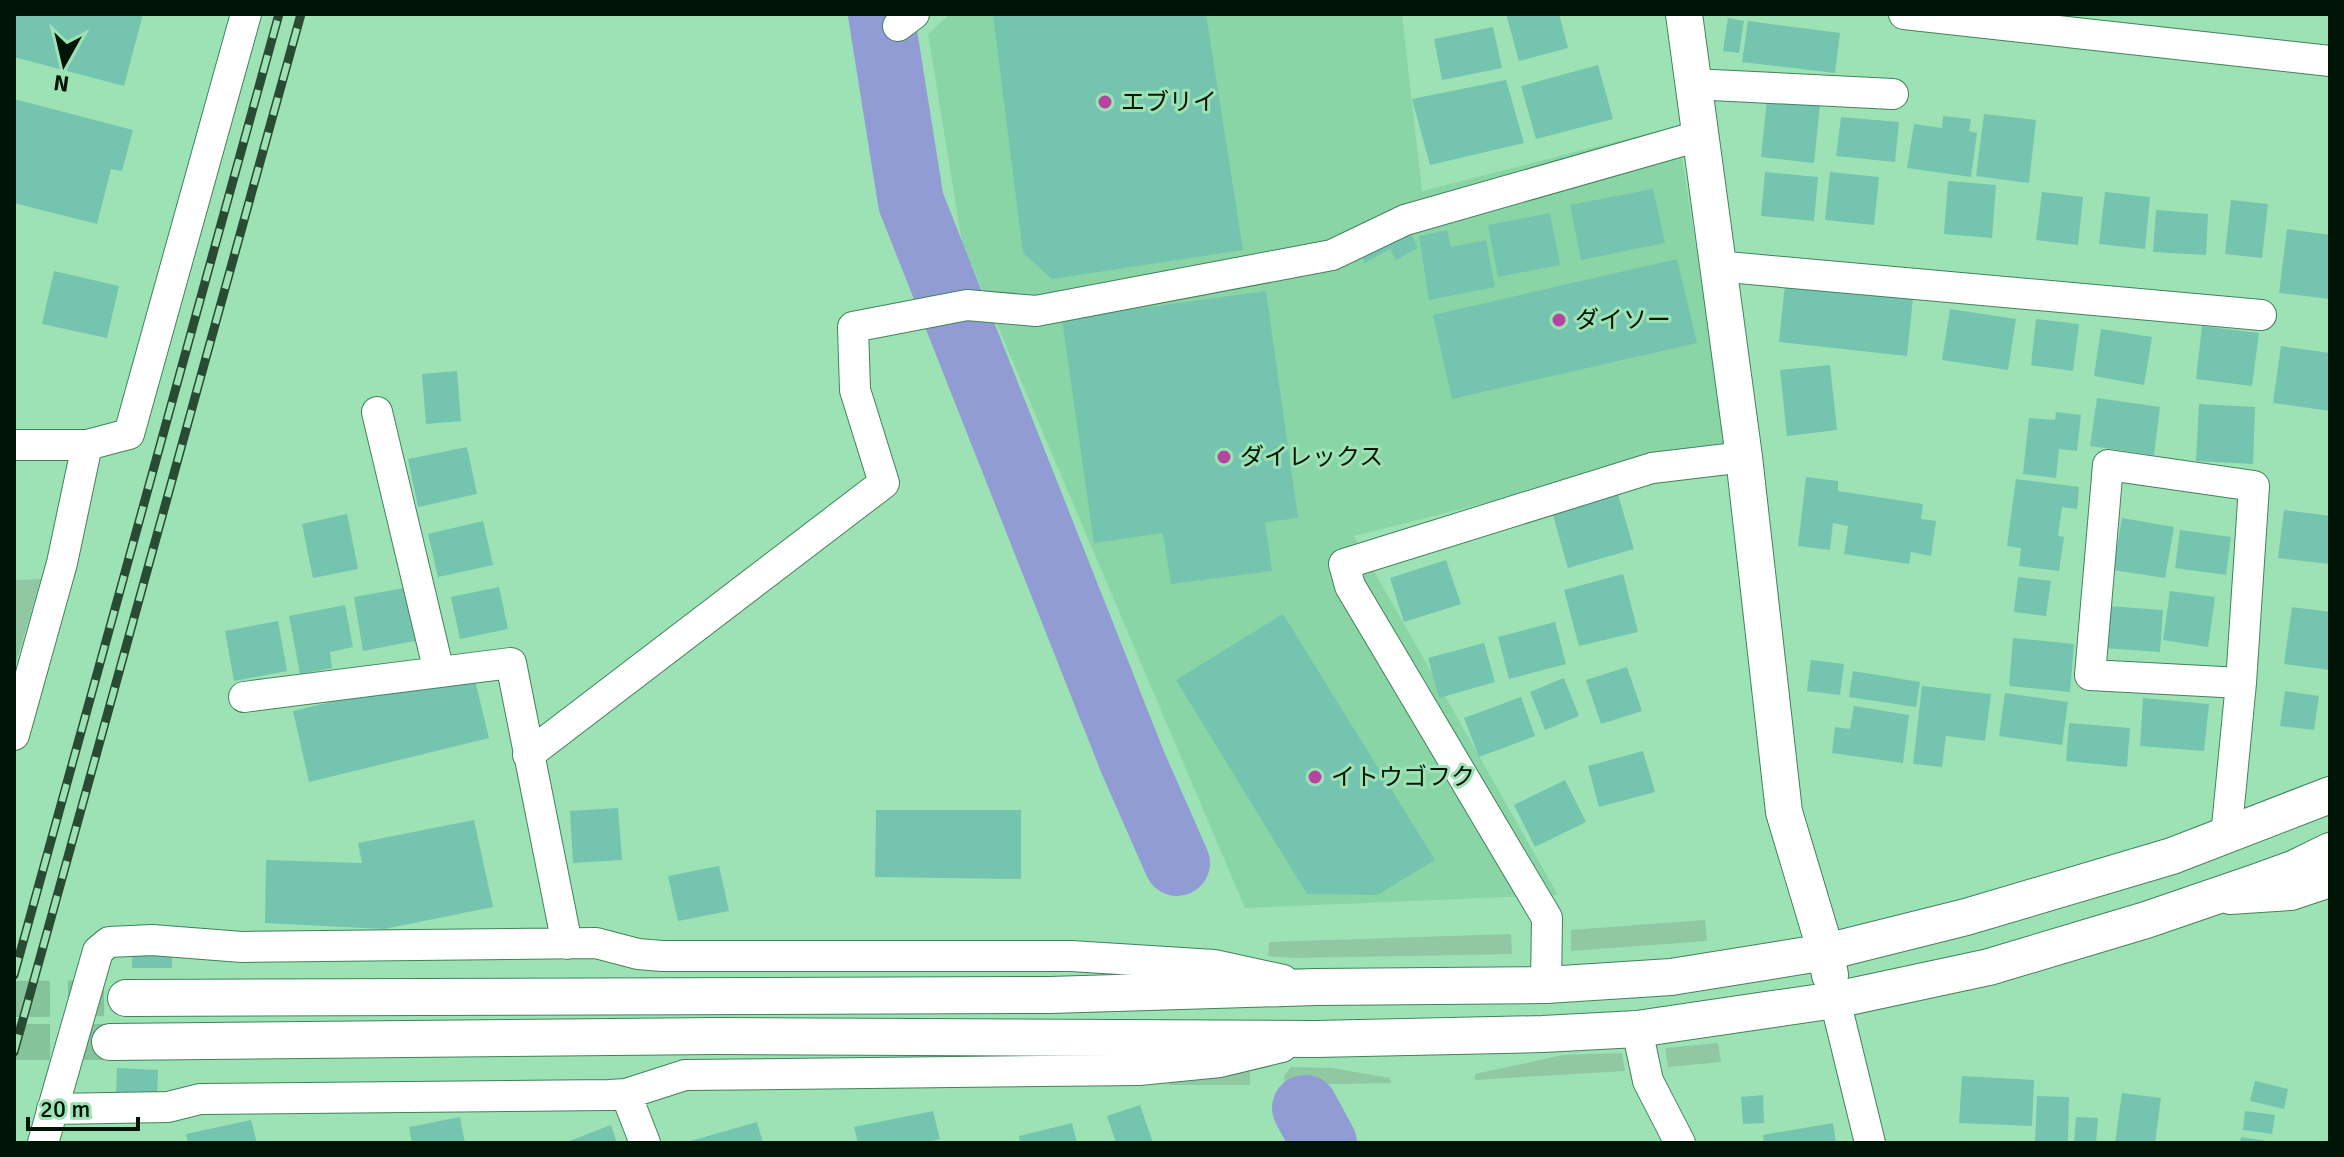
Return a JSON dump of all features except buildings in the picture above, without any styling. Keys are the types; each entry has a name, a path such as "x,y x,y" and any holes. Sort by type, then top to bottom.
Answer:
{"street":[{"path":"14,445 87,445 129,434 246,14"},
{"path":"1684,14 1744,457 1784,812 1826,952 1870,1143"},
{"path":"1904,14 2330,61"},
{"path":"1692,84 1893,94"},
{"path":"528,755 884,483 855,390 853,327 967,305 1036,311 1332,255 1405,220 1699,136"},
{"path":"1716,266 2261,315"},
{"path":"377,412 439,672"},
{"path":"16,719 62,563 87,445"},
{"path":"1546,985 1547,918 1350,586 1344,564 1652,468 1744,457"},
{"path":"2226,837 2241,683 2254,486 2108,465 2090,675 2241,683"},
{"path":"244,697 511,663 567,944"},
{"path":"2294,809 2330,783"},
{"path":"126,998 1035,995 1316,987 1546,985 1671,977 1826,952 1966,917 2172,856 2330,795"},
{"path":"110,1042 716,1036 1315,1039 1637,1029 1835,1000 1989,967 2293,869 2330,851"},
{"path":"2197,901 2291,895 2330,882"},
{"path":"43,1143 98,951 109,942 152,940 242,947 596,943 638,954 662,956 1071,956 1214,965 1316,987"},
{"path":"1637,1029 1648,1081 1680,1143"},
{"path":"52,1109 168,1107 200,1099 626,1094 685,1075 1139,1070 1220,1062 1315,1039"},
{"path":"626,1094 645,1143"}],"shaded area":[{"path":"950,14 1402,14 1422,191 1677,126 1727,442 1354,536 1558,895 1245,908 962,242 928,34"},
{"path":"41,579 14,670 14,580"},
{"path":"1705,920 1707,941 1571,951 1571,930"},
{"path":"1511,934 1512,954 1268,956 1269,942"},
{"path":"1718,1043 1721,1062 1668,1067 1665,1048"},
{"path":"1622,1053 1625,1071 1475,1080 1475,1074 1563,1055"},
{"path":"1291,1067 1332,1068 1390,1078 1391,1083 1285,1085 1284,1076"},
{"path":"1250,1072 1250,1085 1169,1085 1169,1078"}],"waterway":[{"path":"881,14 911,202 1133,763 1177,863"},
{"path":"1305,1108 1324,1143"}],"tunnel":[{"path":"14,999 126,998"},
{"path":"14,1042 110,1042"}],"railway":[{"path":"14,975 279,14"},
{"path":"14,1052 301,14"}],"place":[{"name":"エブリイ","path":"1105,102"},
{"name":"ダイソー","path":"1559,320"},
{"name":"ダイレックス","path":"1224,457"},
{"name":"イトウゴフク","path":"1315,777"}]}
